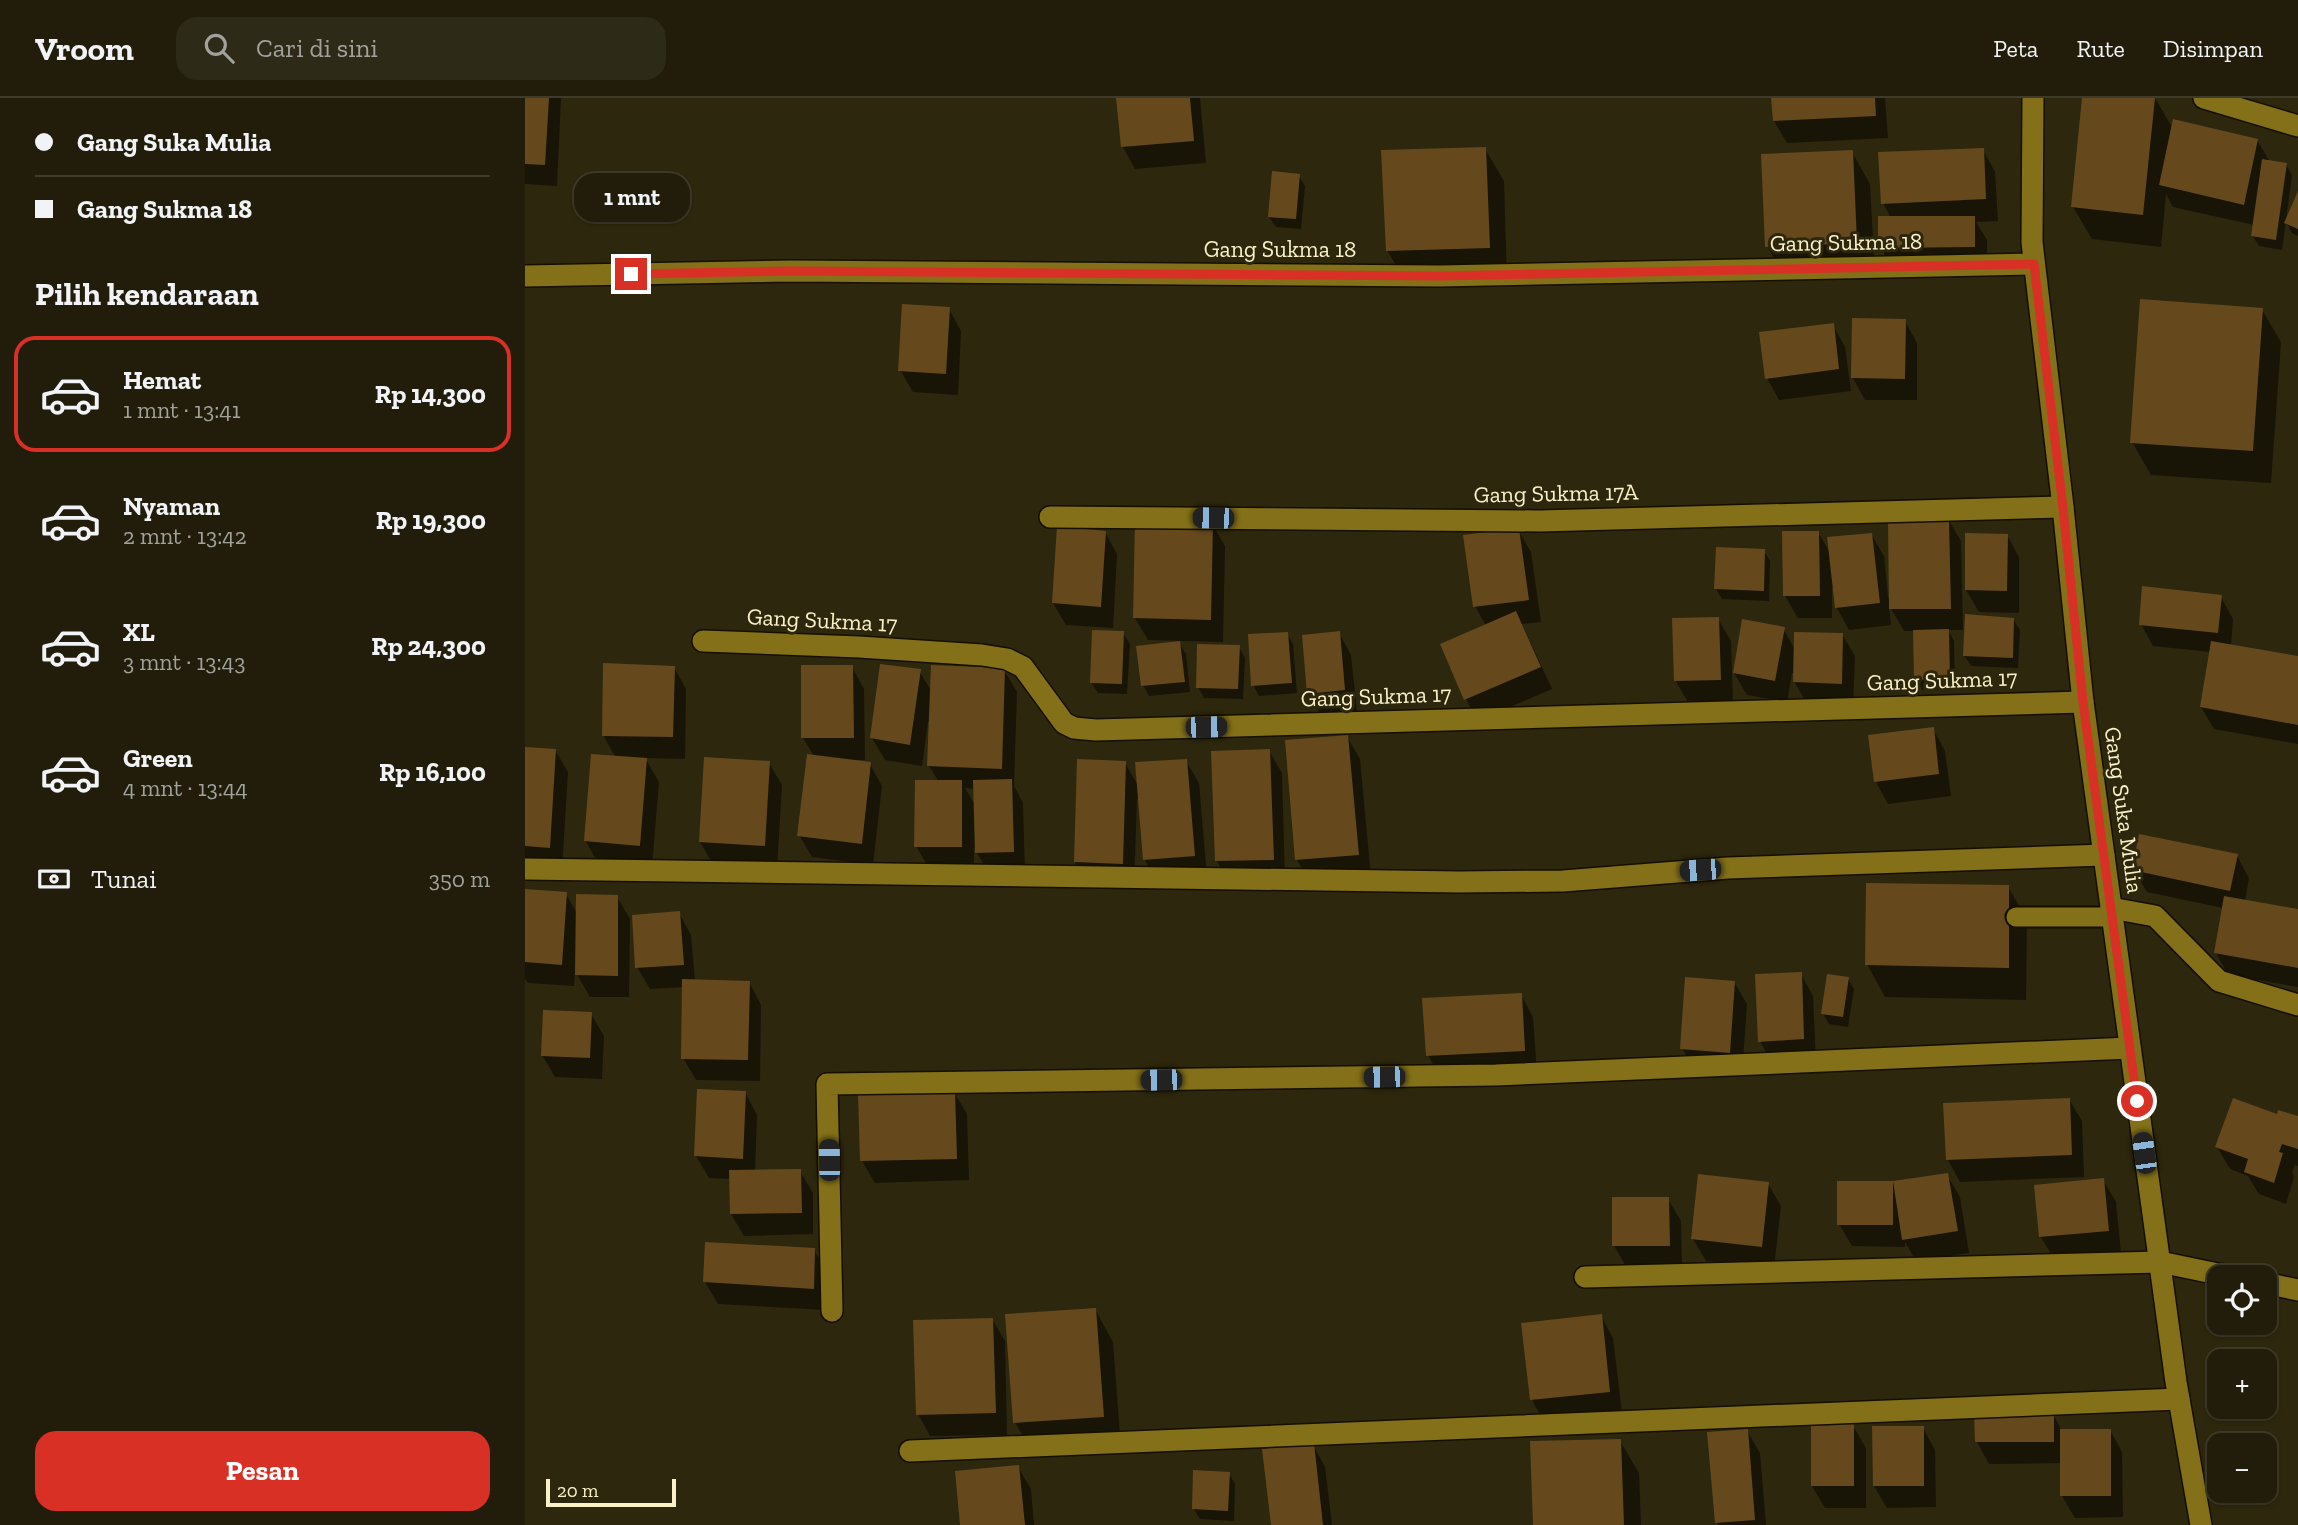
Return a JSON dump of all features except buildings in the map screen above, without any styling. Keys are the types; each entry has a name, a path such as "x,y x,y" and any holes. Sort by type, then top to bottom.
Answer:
{"street":[{"name":"Gang Suka Mulia","path":"2033,98 2032,242 2083,702 2179,1399 2201,1525"},
{"path":"2204,98 2298,126"},
{"name":"Gang Sukma 18","path":"525,276 791,271 1440,276 2034,264"},
{"name":"Gang Sukma 17A","path":"1050,517 1540,521 2063,508"},
{"name":"Gang Sukma 17","path":"703,641 859,647 1007,659 1023,667 1064,723 1074,728 1096,730 2083,702"},
{"path":"525,869 1485,882 1563,881 1728,868 2104,855"},
{"path":"2112,913 2155,916 2219,981 2298,1005"},
{"path":"832,1311 827,1084 1496,1075 2130,1048"},
{"path":"1585,1277 2160,1262 2207,1272"},
{"path":"2277,1286 2298,1290"},
{"path":"910,1451 2179,1399"}],"lane":[{"path":"2016,917 2112,913"}],"route":[{"path":"631,274 791,271 1440,276 2034,264 2083,702 2137,1101"}]}
